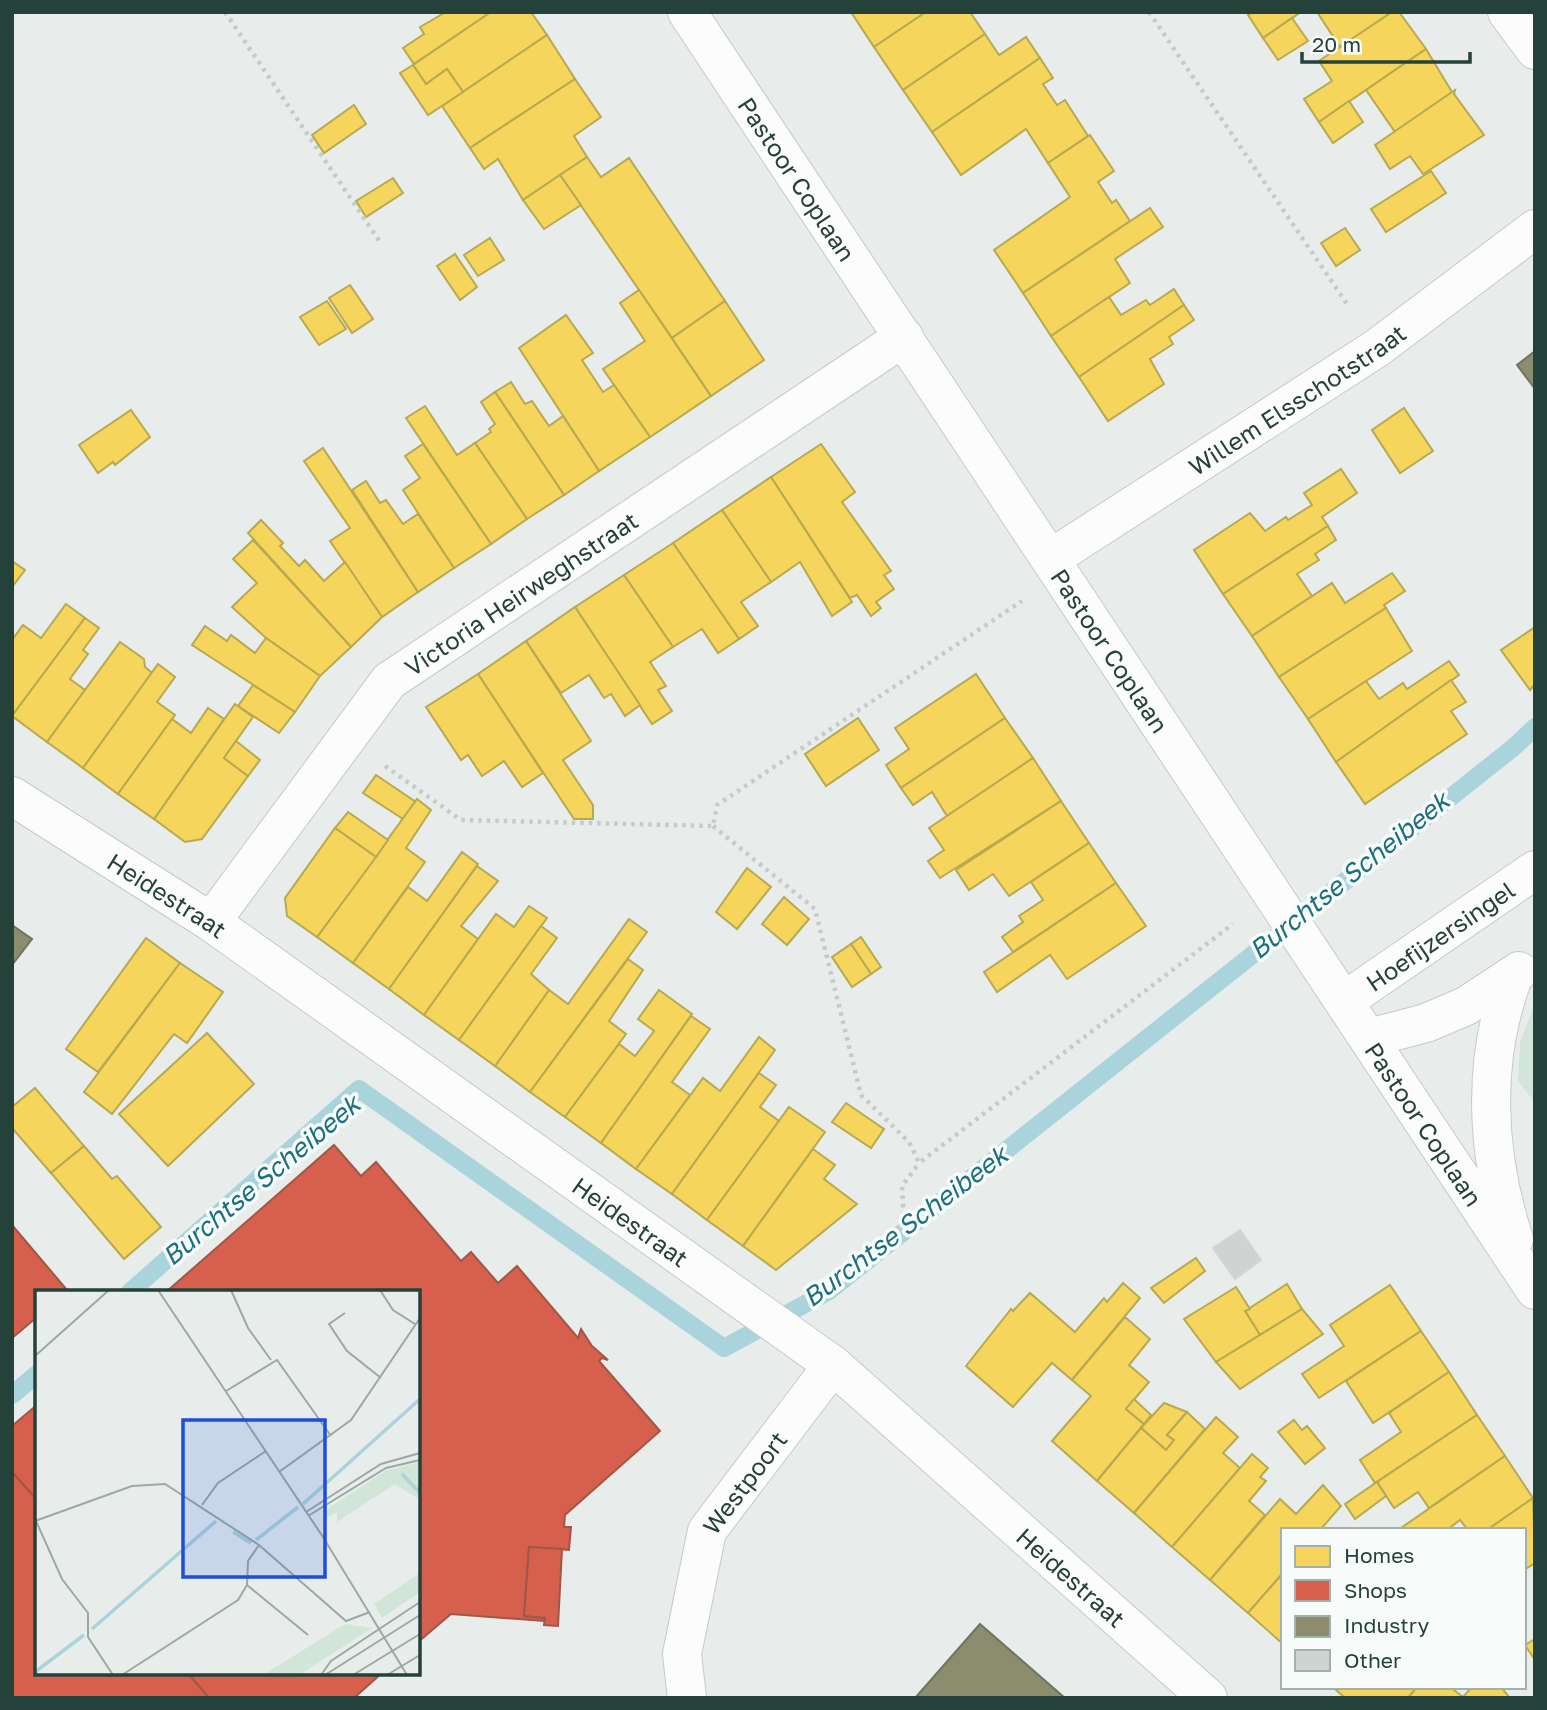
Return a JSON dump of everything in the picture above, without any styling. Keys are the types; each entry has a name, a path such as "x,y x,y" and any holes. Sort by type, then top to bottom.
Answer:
{"street":[{"name":"Pastoor Coplaan","path":"687,12 1530,1282"},
{"path":"1507,12 1535,50"},
{"name":"Willem Elsschotstraat","path":"1056,567 1377,348 1535,229"},
{"name":"Victoria Heirweghstraat","path":"211,922 388,681 904,337"},
{"name":"Heidestraat","path":"12,796 211,922 832,1365 1208,1698"},
{"name":"Hoefijzersingel","path":"1344,1001 1535,870"},
{"path":"1369,1038 1426,1023 1466,1006 1524,968"},
{"path":"1524,968 1503,1004 1493,1048 1490,1107 1502,1201 1530,1282"},
{"name":"Westpoort","path":"687,1698 682,1654 707,1531 832,1365"}],"path":[{"path":"225,12 380,242"},
{"path":"1149,12 1377,348"},
{"path":"713,826 718,806 1056,567"},
{"path":"347,739 461,820 713,826 815,909 861,1095 909,1142 919,1163"},
{"path":"775,1324 904,1223 902,1186 919,1163 1274,893"}],"green space":[{"path":"1535,1002 1533,1100 1518,1081 1520,1043"}],"building: Homes":[{"path":"446,12 491,12 414,64 403,48 424,34 420,27"},
{"path":"491,12 531,12 547,35 463,92 447,69 426,84 413,65"},
{"path":"851,12 926,12 874,47"},
{"path":"926,12 970,12 985,34 903,90 874,47"},
{"path":"1253,12 1301,12 1263,38 1248,15"},
{"path":"1317,12 1392,12 1340,47"},
{"path":"1392,12 1399,12 1426,49 1319,122 1304,99 1332,81 1319,61"},
{"path":"1292,18 1308,41 1278,60 1263,38"},
{"path":"985,34 999,55 1026,37 1040,58 932,132 903,90"},
{"path":"547,35 575,79 470,148 442,106"},
{"path":"1426,49 1452,92 1395,132 1366,90"},
{"path":"1040,58 1053,78 1043,84 1057,105 1065,100 1088,136 1048,163 1026,129 961,175 932,132"},
{"path":"413,65 426,84 447,69 463,92 428,115 400,73"},
{"path":"575,79 601,117 574,136 587,157 523,200 498,159 484,169 470,148"},
{"path":"1455,90 1454,94 1484,135 1423,174 1410,156 1390,169 1375,145"},
{"path":"1349,101 1363,122 1333,143 1319,122"},
{"path":"354,105 366,124 324,153 312,135"},
{"path":"1090,135 1114,171 1098,182 1112,203 1116,200 1130,221 1023,293 994,250 1070,197 1048,163"},
{"path":"587,157 601,177 629,158 725,301 672,338 560,175"},
{"path":"1431,171 1446,193 1386,232 1371,209"},
{"path":"560,175 581,205 544,229 523,200"},
{"path":"393,178 403,193 366,217 356,201"},
{"path":"1150,208 1163,227 1115,259 1130,283 1051,336 1023,293"},
{"path":"1345,228 1360,250 1336,266 1321,243"},
{"path":"490,238 504,260 478,276 464,255"},
{"path":"455,254 477,287 460,300 437,266"},
{"path":"350,285 373,319 352,333 329,298"},
{"path":"1174,289 1184,305 1079,377 1051,336 1109,297 1121,315 1146,300 1150,305"},
{"path":"639,290 711,396 650,437 603,369 645,341 620,303"},
{"path":"327,301 346,329 319,345 300,317"},
{"path":"725,301 764,360 711,396 672,338"},
{"path":"1184,305 1194,320 1169,337 1173,344 1150,359 1164,384 1108,421 1079,377"},
{"path":"566,315 593,353 582,360 603,392 614,385 650,437 599,471 519,348"},
{"path":"511,382 525,404 532,401 549,426 563,416 599,471 564,495 495,392"},
{"path":"495,392 564,495 527,519 475,443 491,432 489,429 495,424 481,402"},
{"path":"425,406 457,455 475,443 527,519 491,544 406,418"},
{"path":"1404,408 1433,451 1400,473 1372,430"},
{"path":"131,410 150,437 115,465 113,462 98,473 79,445"},
{"path":"423,444 491,544 454,568 403,490 420,478 405,456"},
{"path":"821,444 855,492 842,502 891,571 884,575 894,589 876,602 881,608 871,616 857,595 850,598 771,477"},
{"path":"323,448 418,592 382,617 330,541 350,528 304,461"},
{"path":"1341,469 1357,493 1322,517 1328,526 1223,594 1194,550 1250,513 1265,531 1286,517 1288,520 1312,505 1304,493"},
{"path":"771,477 852,602 832,616 800,562 771,582 722,510"},
{"path":"366,481 380,503 386,500 403,524 418,514 454,568 418,592 352,490"},
{"path":"722,510 771,582 741,602 758,626 739,639 673,543"},
{"path":"261,520 283,543 280,546 299,566 305,560 324,581 345,562 382,617 351,647 248,533"},
{"path":"1328,526 1336,540 1315,554 1319,560 1297,574 1312,596 1252,636 1223,594"},
{"path":"253,540 351,647 320,676 266,638 232,607 257,583 233,559"},
{"path":"673,543 739,639 718,653 702,629 673,647 624,575"},
{"path":"12,561 25,570 12,587"},
{"path":"1392,573 1405,591 1384,605 1386,608 1279,677 1252,636 1332,583 1345,603"},
{"path":"624,575 673,647 650,662 666,686 658,690 672,711 652,724 575,607"},
{"path":"66,604 85,618 12,716 12,640 23,625 41,638"},
{"path":"575,607 640,705 625,716 611,694 604,698 589,675 561,693 526,641"},
{"path":"1386,608 1412,651 1308,719 1279,677"},
{"path":"85,618 99,628 83,650 88,654 70,679 85,690 47,742 12,716"},
{"path":"205,626 227,641 231,635 255,653 266,638 320,676 295,712 192,645"},
{"path":"1535,627 1535,684 1530,690 1501,650"},
{"path":"526,641 591,741 563,760 593,805 593,819 574,819 478,674"},
{"path":"120,642 144,659 145,667 152,673 83,768 47,742"},
{"path":"1449,661 1459,675 1336,762 1308,719 1366,681 1379,699 1403,683 1407,689"},
{"path":"158,664 175,677 157,702 175,715 118,794 83,768"},
{"path":"478,674 543,773 522,787 504,761 482,776 468,755 461,760 426,707"},
{"path":"976,674 1005,718 901,788 886,765 909,749 895,728"},
{"path":"1451,680 1466,702 1451,711 1467,734 1365,804 1336,762"},
{"path":"253,685 295,712 279,733 238,706"},
{"path":"235,704 253,717 224,758 248,776 202,839 185,842 154,819"},
{"path":"208,708 224,719 154,819 118,794 172,719 191,733"},
{"path":"858,718 879,750 826,786 805,754"},
{"path":"1005,718 1033,758 947,816 932,792 913,805 901,788"},
{"path":"236,741 260,760 248,776 224,758"},
{"path":"1033,758 1061,801 940,878 928,861 944,850 929,828"},
{"path":"376,775 416,802 403,819 363,793"},
{"path":"417,799 431,810 406,848 425,862 353,963 317,937"},
{"path":"1061,801 1089,843 1009,896 993,874 969,890 956,870"},
{"path":"348,812 388,840 376,857 335,828"},
{"path":"335,828 376,857 317,937 287,916 285,898"},
{"path":"1089,843 1116,883 1013,952 1002,937 1023,922 1019,916 1043,900 1031,882"},
{"path":"462,852 478,864 389,989 353,963 408,887 427,901"},
{"path":"477,866 498,881 461,926 478,939 424,1015 389,989"},
{"path":"747,868 771,887 737,929 716,912"},
{"path":"1116,883 1146,926 1067,979 1050,955 997,992 984,972"},
{"path":"784,897 809,919 787,945 762,924"},
{"path":"529,906 547,918 459,1040 424,1015 496,914 514,927"},
{"path":"629,919 647,932 530,1092 495,1066 549,990 568,1004"},
{"path":"541,926 557,938 531,974 549,990 495,1066 459,1040"},
{"path":"861,937 881,967 871,974 851,944"},
{"path":"146,938 180,963 98,1072 66,1049"},
{"path":"851,944 871,974 852,987 832,957"},
{"path":"628,959 643,970 609,1021 626,1034 565,1117 530,1092"},
{"path":"180,963 223,992 187,1043 174,1034 112,1114 84,1092"},
{"path":"659,990 692,1014 601,1143 565,1117 619,1044 635,1056 654,1031 638,1019"},
{"path":"691,1016 710,1029 672,1082 690,1095 636,1169 601,1143"},
{"path":"207,1033 254,1084 168,1166 119,1114"},
{"path":"759,1037 775,1050 672,1194 636,1169 703,1078 720,1091"},
{"path":"759,1073 776,1085 760,1107 779,1121 707,1220 672,1194"},
{"path":"35,1088 84,1146 51,1173 12,1128 12,1107"},
{"path":"846,1103 884,1129 871,1148 832,1122"},
{"path":"789,1107 825,1132 743,1246 707,1220"},
{"path":"84,1146 112,1179 117,1176 161,1227 124,1259 51,1173"},
{"path":"813,1149 835,1165 824,1179 857,1204 776,1270 743,1246"},
{"path":"1196,1258 1205,1271 1164,1303 1151,1288"},
{"path":"1123,1283 1140,1298 1072,1380 1052,1363 1013,1407 966,1366 1011,1309 1013,1311 1030,1293 1075,1332 1104,1298 1107,1302"},
{"path":"1287,1284 1302,1309 1260,1335 1245,1311"},
{"path":"1390,1285 1421,1331 1319,1398 1302,1374 1344,1346 1330,1325"},
{"path":"1236,1287 1250,1309 1245,1311 1260,1335 1216,1362 1184,1319"},
{"path":"1302,1309 1323,1334 1240,1389 1216,1362"},
{"path":"1125,1317 1150,1339 1129,1365 1149,1382 1126,1409 1144,1424 1097,1481 1052,1441 1091,1396 1072,1380"},
{"path":"1421,1331 1449,1372 1373,1423 1346,1381"},
{"path":"1449,1372 1477,1415 1375,1483 1360,1460 1401,1432 1389,1413"},
{"path":"1134,1399 1151,1415 1144,1424 1126,1409"},
{"path":"1164,1403 1187,1412 1167,1435 1174,1440 1166,1450 1141,1428"},
{"path":"1187,1412 1205,1429 1134,1513 1097,1481 1141,1428 1166,1450 1174,1440 1167,1435"},
{"path":"1477,1415 1505,1456 1429,1508 1418,1492 1394,1508 1377,1482"},
{"path":"1216,1417 1238,1437 1223,1453 1240,1468 1172,1547 1134,1513"},
{"path":"1294,1420 1302,1430 1307,1426 1325,1448 1305,1464 1278,1432"},
{"path":"1252,1454 1268,1468 1260,1477 1266,1481 1249,1501 1265,1515 1210,1580 1172,1547"},
{"path":"1505,1456 1533,1498 1490,1528 1466,1528 1460,1520 1450,1528 1401,1528"},
{"path":"1377,1482 1386,1496 1355,1519 1345,1504"},
{"path":"1323,1485 1341,1506 1322,1528 1281,1528 1281,1575 1248,1613 1210,1580 1280,1499 1296,1514"},
{"path":"1533,1498 1535,1563 1526,1569 1526,1528 1490,1528"},
{"path":"1281,1575 1281,1642 1248,1613"},
{"path":"1535,1639 1535,1660 1526,1646"},
{"path":"1415,1689 1408,1698 1345,1698 1336,1690"},
{"path":"1415,1689 1453,1689 1463,1697 1470,1689 1503,1689 1510,1698 1408,1698"}],"building: Shops":[{"path":"334,1145 361,1176 376,1162 461,1261 471,1252 498,1283 517,1266 578,1338 581,1329 592,1346 608,1360 602,1358 599,1361 660,1431 565,1515 564,1527 571,1527 569,1550 529,1547 524,1616 545,1618 544,1621 451,1614 420,1640 420,1290 168,1290"},
{"path":"12,1225 67,1290 35,1290 35,1319 12,1338"},
{"path":"35,1407 35,1498 12,1472 12,1426"},
{"path":"12,1472 35,1498 35,1675 190,1675 209,1698 12,1698"},
{"path":"529,1547 562,1549 558,1626 544,1625 545,1618 524,1616"},
{"path":"190,1675 380,1675 354,1698 209,1698"}],"building: Industry":[{"path":"1535,351 1535,389 1517,365"},
{"path":"12,925 32,939 12,965"},
{"path":"980,1624 1065,1698 915,1698"}],"building: Other":[{"path":"1240,1230 1261,1260 1235,1279 1213,1248"}],"waterway":[{"name":"Burchtse Scheibeek","path":"132,1290 359,1089 724,1348 829,1291 1514,747 1535,727"},
{"name":"Burchtse Scheibeek","path":"12,1395 35,1376"}]}
